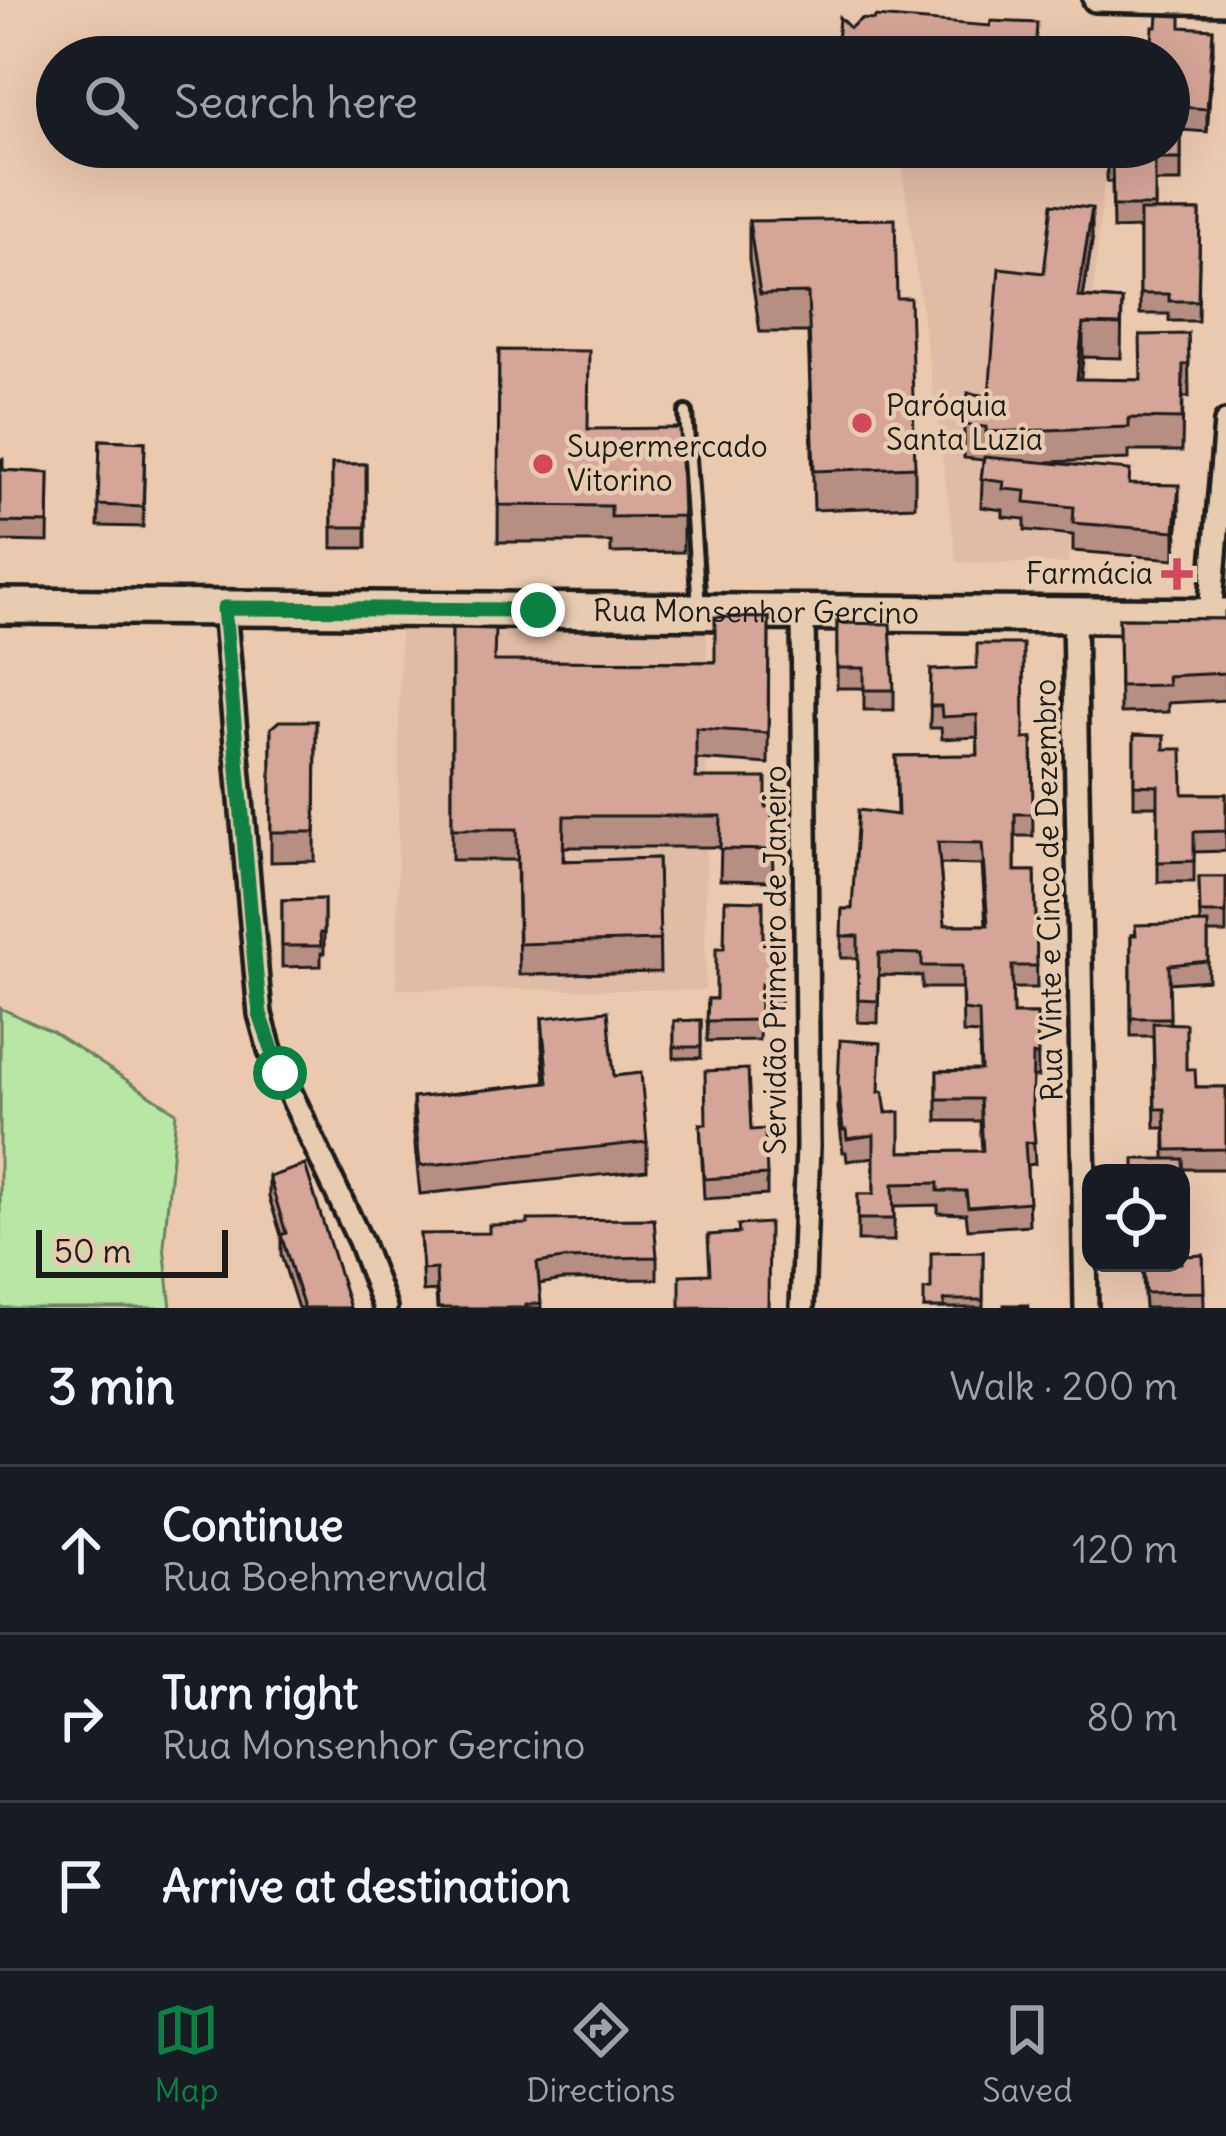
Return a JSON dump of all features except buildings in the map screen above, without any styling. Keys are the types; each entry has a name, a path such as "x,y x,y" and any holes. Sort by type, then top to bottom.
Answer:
{"main road":[{"name":"Rua Monsenhor Gercino","path":"0,606 1218,616"}],"street":[{"path":"1095,0 1226,3"},
{"path":"1218,616 1226,422"},
{"path":"224,608 260,1014 270,1050 360,1241 386,1308"},
{"name":"Servidão Primeiro de Janeiro","path":"802,1308 808,1146 803,612"},
{"name":"Rua Vinte e Cinco de Dezembro","path":"1074,614 1086,1308"}],"lane":[{"path":"686,413 700,612"}],"shaded area":[{"path":"902,168 1105,168 1068,564 957,562"},
{"path":"400,631 707,632 705,990 397,989"}],"green space":[{"path":"0,1008 53,1032 176,1112 164,1246 171,1308 0,1308"}],"place":[{"name":"Paróquia Santa Luzia","path":"862,423"},
{"name":"Supermercado Vitorino","path":"543,464"},
{"name":"Farmácia","path":"1177,574"}],"route":[{"path":"280,1073 260,1014 224,608 538,610"}]}
